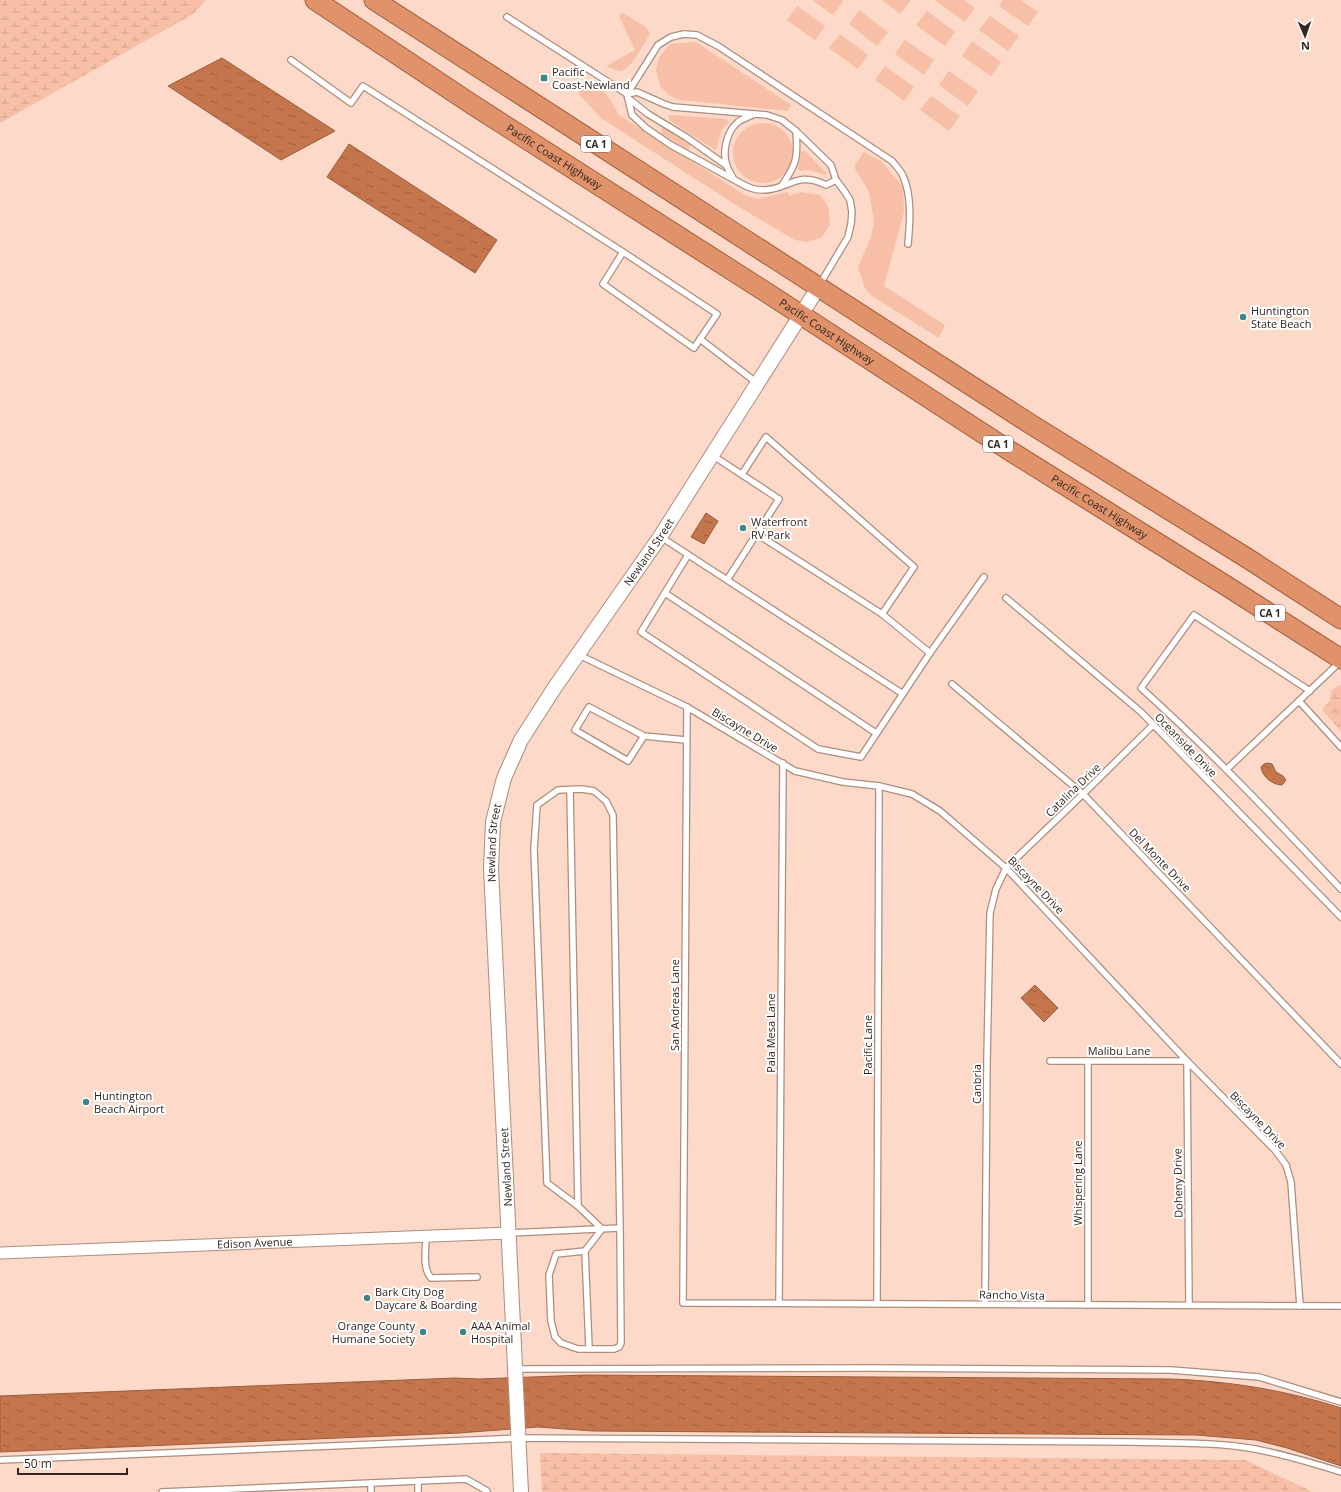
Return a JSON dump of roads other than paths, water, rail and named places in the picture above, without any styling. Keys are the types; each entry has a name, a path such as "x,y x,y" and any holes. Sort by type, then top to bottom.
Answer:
{"highway":[{"name":"Pacific Coast Highway","path":"315,0 480,109 1010,451 1212,576 1341,660"},
{"name":"CA 1","path":"374,0 1055,440 1247,558 1341,619"}],"street":[{"name":"Newland Street","path":"522,1492 491,868 493,822 504,778 521,740 660,537 818,288"},
{"name":"Edison Avenue","path":"0,1253 509,1234"}],"lane":[{"path":"507,17 628,96 648,114 686,137 727,166"},
{"path":"836,180 826,185 816,180 796,180 772,190 751,189 671,145 646,128 632,115 628,96 658,45 671,37 684,34 697,35 711,42 892,161 903,176 908,193 908,244"},
{"path":"291,60 351,103 363,86 624,252 717,314 694,348 603,284 624,252"},
{"path":"628,96 637,92 673,107 767,115 782,120 796,131 831,165 836,180 850,200 852,212 851,224 848,236 818,288"},
{"path":"733,179 727,166 725,156 726,145 730,133 738,122 755,114"},
{"path":"782,186 792,172 796,162 798,150 796,131"},
{"path":"700,339 757,383"},
{"path":"742,474 766,437 914,567 882,614"},
{"path":"712,454 779,499 727,580"},
{"path":"757,534 882,614 930,653"},
{"path":"660,537 903,694"},
{"path":"688,555 641,632 818,749 861,757 930,653 984,577"},
{"path":"665,592 876,733"},
{"name":"Oceanside Drive","path":"1006,598 1141,712 1341,918"},
{"path":"1310,691 1194,615 1140,688 1187,730 1227,769 1341,889"},
{"name":"Biscayne Drive","path":"579,654 687,707 795,771 843,782 879,786 912,794 940,811 1006,868 1187,1061 1275,1150 1286,1165 1291,1182 1300,1306"},
{"path":"1227,769 1341,660"},
{"name":"Del Monte Drive","path":"952,684 1083,794 1341,1064"},
{"path":"1298,701 1341,746"},
{"path":"644,736 628,761 575,730 589,707 644,736 686,740"},
{"name":"San Andreas Lane","path":"683,1303 687,707"},
{"name":"Catalina Drive","path":"1006,868 1153,725"},
{"name":"Pala Mesa Lane","path":"779,1303 783,763"},
{"name":"Pacific Lane","path":"877,1304 879,786"},
{"path":"585,1251 556,1254 549,1275 551,1321 555,1337 561,1343 578,1349 619,1347 621,1343 620,1228 613,815 606,802 594,791 558,790 537,805 534,849 547,1183 578,1206 602,1229"},
{"path":"570,790 578,1206"},
{"name":"Canbria","path":"985,1304 990,913 996,889 1006,868"},
{"name":"Malibu Lane","path":"1050,1061 1187,1061"},
{"name":"Whispering Lane","path":"1088,1061 1088,1305"},
{"name":"Doheny Drive","path":"1187,1061 1189,1306"},
{"path":"509,1234 620,1228"},
{"path":"589,1348 585,1251 602,1229"},
{"path":"426,1237 426,1268 431,1278 477,1277"},
{"name":"Rancho Vista","path":"683,1303 1341,1306"},
{"path":"516,1372 871,1368 1171,1370 1259,1377 1341,1402"},
{"path":"0,1460 519,1434 1203,1444 1254,1449 1296,1458 1341,1472"},
{"path":"162,1492 278,1489 325,1485 466,1479 488,1492"},
{"path":"418,1481 418,1492"},
{"path":"371,1483 371,1492"},
{"path":"325,1485 325,1492"}],"water":[{"path":"222,58 335,131 281,160 168,86"},
{"path":"349,144 497,240 475,273 327,177"},
{"path":"706,513 718,521 704,544 691,537"},
{"path":"1267,763 1272,764 1276,772 1283,776 1286,780 1282,785 1275,784 1268,780 1263,774 1261,767"},
{"path":"1035,985 1058,1008 1044,1022 1021,998"},
{"path":"585,1375 1170,1379 1235,1384 1278,1391 1341,1408 1341,1466 1287,1448 1256,1440 1196,1435 593,1431 538,1427 459,1433 0,1452 0,1396 455,1378 479,1379"}],"place":[{"name":"Pacific Coast-Newland","path":"544,78"},
{"name":"Huntington State Beach","path":"1243,317"},
{"name":"Waterfront RV Park","path":"743,528"},
{"name":"Huntington Beach Airport","path":"86,1102"},
{"name":"Bark City Dog Daycare & Boarding","path":"367,1298"},
{"name":"Orange County Humane Society","path":"423,1332"},
{"name":"AAA Animal Hospital","path":"463,1332"}]}
